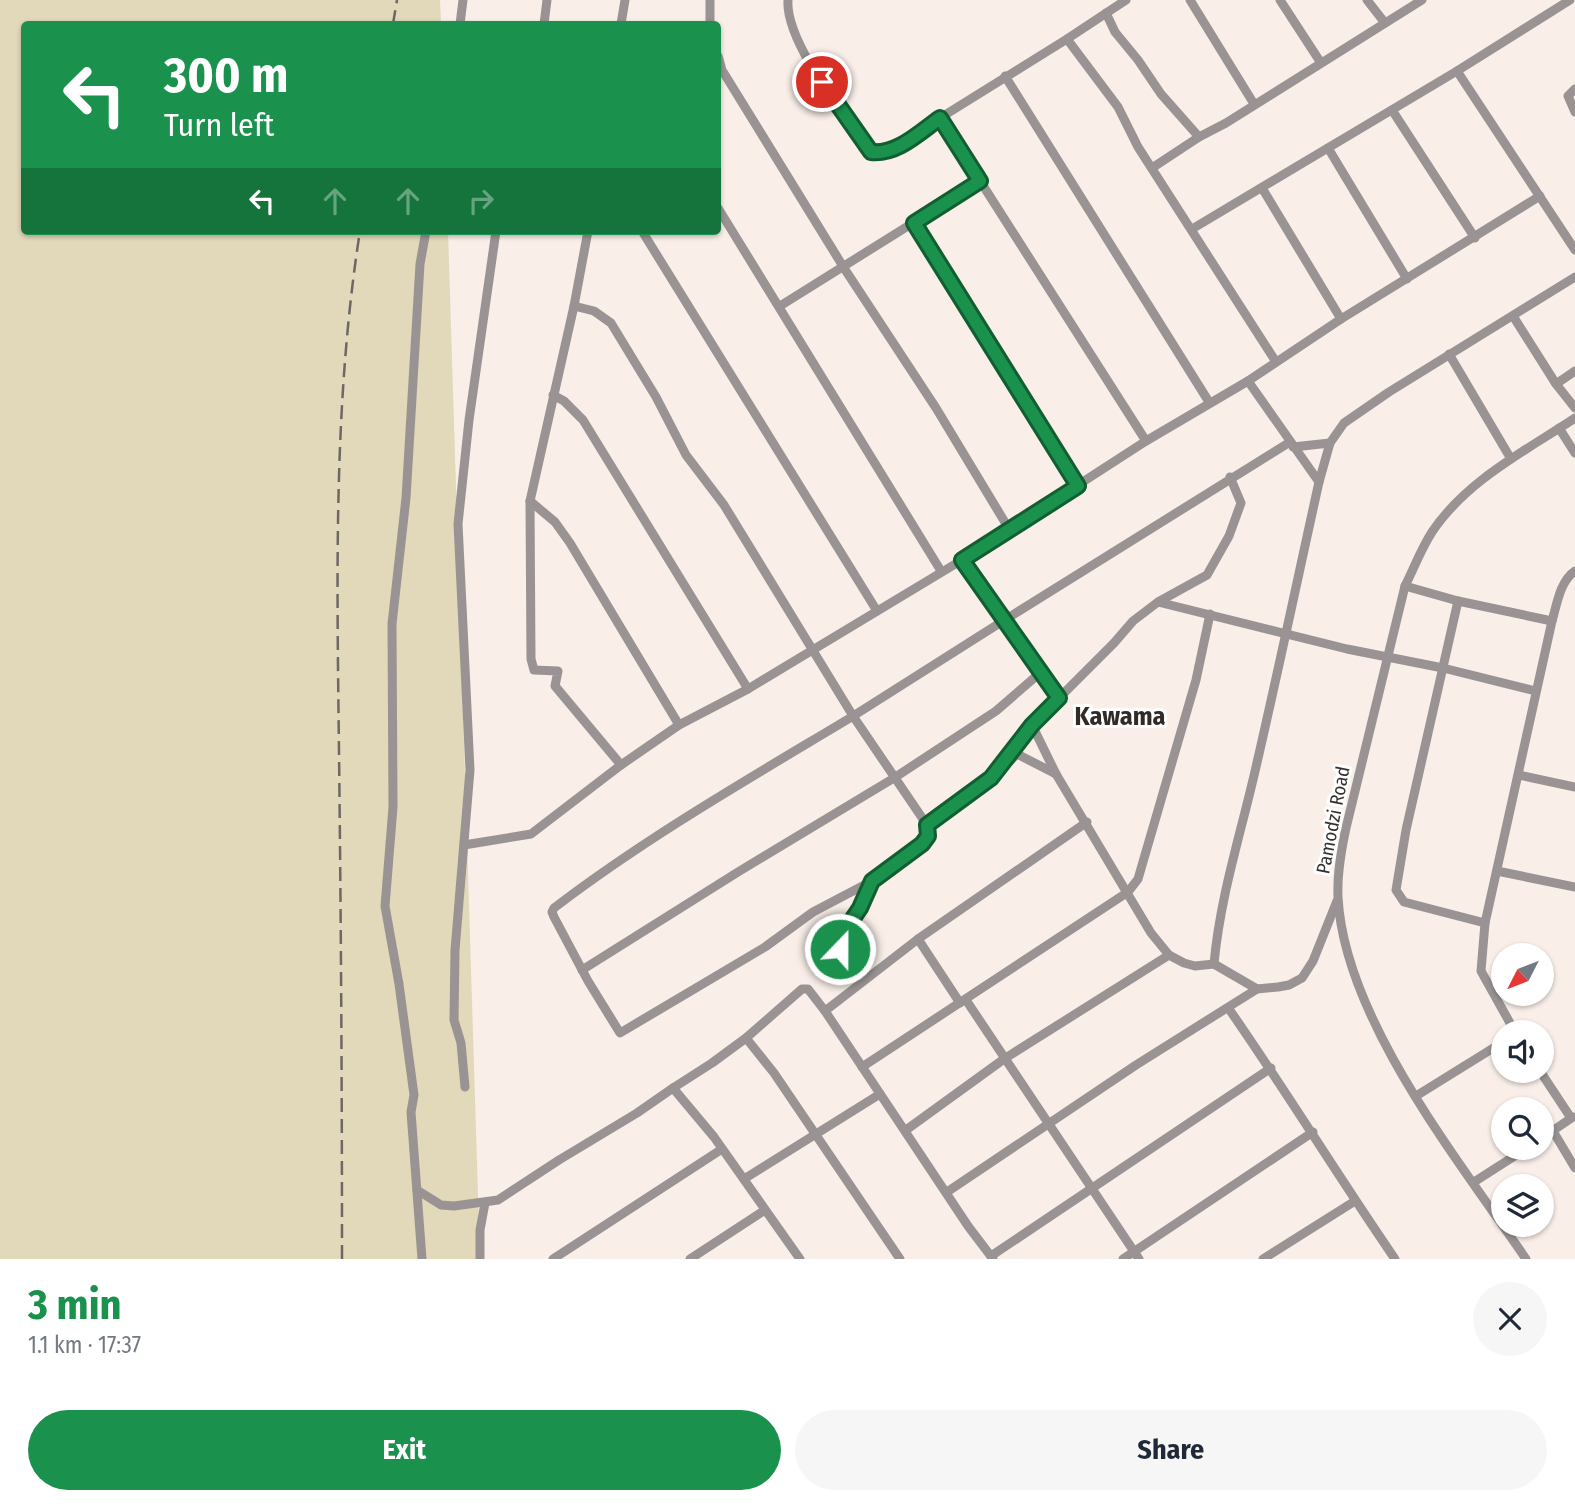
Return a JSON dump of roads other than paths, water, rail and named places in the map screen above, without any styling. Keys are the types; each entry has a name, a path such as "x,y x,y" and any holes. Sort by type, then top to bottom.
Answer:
{"street":[{"path":"460,21 463,0"},
{"path":"544,21 547,0"},
{"path":"622,21 625,0"},
{"path":"710,0 710,21"},
{"path":"788,0 790,22 808,59 871,152 880,153 901,146 940,118 1126,0"},
{"path":"1190,0 1254,104"},
{"path":"1280,0 1321,63"},
{"path":"1367,0 1384,23"},
{"path":"1152,168 1422,0"},
{"path":"1192,229 1457,71 1570,0"},
{"path":"1106,13 1115,33 1138,60 1161,94 1199,137"},
{"path":"1068,39 1118,107 1138,147 1276,362"},
{"path":"721,66 844,268 936,408 1009,529"},
{"path":"1457,71 1575,250"},
{"path":"1005,76 1209,402"},
{"path":"1575,89 1568,96 1575,113"},
{"path":"1392,110 1475,238"},
{"path":"940,118 1146,441"},
{"path":"1328,148 1407,279"},
{"path":"780,306 980,181"},
{"path":"1262,188 1341,319"},
{"path":"464,845 531,834 621,765 679,725 748,689 941,570 962,560 1146,441 1248,381 1341,319 1540,196"},
{"path":"721,213 941,570"},
{"path":"914,223 1078,486"},
{"path":"422,1259 411,1112 414,1094 385,906 394,795 392,624 406,498 420,264 425,235"},
{"path":"465,1087 461,1043 454,1020 455,950 470,770 458,524 469,420 495,235"},
{"path":"587,235 530,502 529,606 532,668 558,670 555,686 621,765"},
{"path":"644,235 877,611"},
{"path":"1214,964 1217,933 1232,858 1250,794 1330,443 1344,424 1449,354 1575,277"},
{"path":"574,306 594,311 611,323 656,397 686,455 724,505 853,716 927,825 928,836 922,844 872,881 813,912 765,947 622,1034 613,1025 582,970 552,912 554,908 602,871 655,837 853,716 1230,477 1291,445 1330,443"},
{"path":"1513,316 1556,384 1575,408"},
{"path":"1449,354 1511,459"},
{"path":"1556,384 1575,371"},
{"path":"1248,381 1319,482"},
{"path":"554,395 583,420 748,689"},
{"name":"Pamodzi Road","path":"1526,1259 1394,1060 1355,977 1346,947 1338,900 1338,869 1405,586 1432,532 1450,509 1483,479 1575,418"},
{"path":"1559,428 1575,453"},
{"path":"991,778 1032,725 1133,621 1207,575 1228,536 1241,503 1230,477"},
{"path":"530,502 555,522 570,543 679,725"},
{"path":"962,560 1059,698"},
{"path":"1508,1020 1480,971 1485,923 1552,621 1563,586 1569,575 1575,571"},
{"path":"1405,586 1458,601 1552,621"},
{"path":"1180,590 1181,607"},
{"path":"1458,601 1406,830 1396,890 1404,902 1485,923"},
{"path":"1158,603 1536,691"},
{"path":"862,1067 1128,892 1138,879 1196,680 1210,614"},
{"path":"582,970 738,872 894,779 996,711 1041,672"},
{"path":"1032,725 1056,774 1151,933 1169,955 1195,966 1214,964 1257,989"},
{"path":"927,825 991,778 1017,754 1056,774"},
{"path":"1519,775 1575,787"},
{"path":"825,1011 918,939 1087,822"},
{"path":"1497,871 1575,887"},
{"path":"866,978 840,949 839,944 841,936 866,897 872,881"},
{"path":"947,1192 1147,1058 1257,989 1289,985 1302,978 1313,961 1338,900"},
{"path":"918,939 1004,1059 1137,1255"},
{"path":"906,1130 1004,1059 1169,955"},
{"path":"417,1190 441,1205 454,1206 498,1200 712,1063 746,1038 802,989 807,989 825,1011 968,1226 992,1257 1090,1188 1271,1068"},
{"path":"1229,1009 1271,1068 1354,1201 1395,1259"},
{"path":"746,1038 774,1073 900,1259"},
{"path":"1416,1096 1491,1049"},
{"path":"1549,1083 1573,1117 1554,1130"},
{"path":"673,1088 722,1149 800,1259"},
{"path":"744,1179 880,1094"},
{"path":"1123,1259 1137,1255 1313,1132"},
{"path":"1554,1133 1575,1168"},
{"path":"553,1259 722,1149"},
{"path":"1474,1182 1508,1160"},
{"path":"1263,1259 1354,1201"},
{"path":"480,1259 480,1230 485,1203"},
{"path":"690,1259 765,1210"}],"railway":[{"path":"394,21 397,0"},
{"path":"342,1259 339,491 345,360 359,235"}],"district":[{"name":"Kawama","path":"1120,716"}]}
